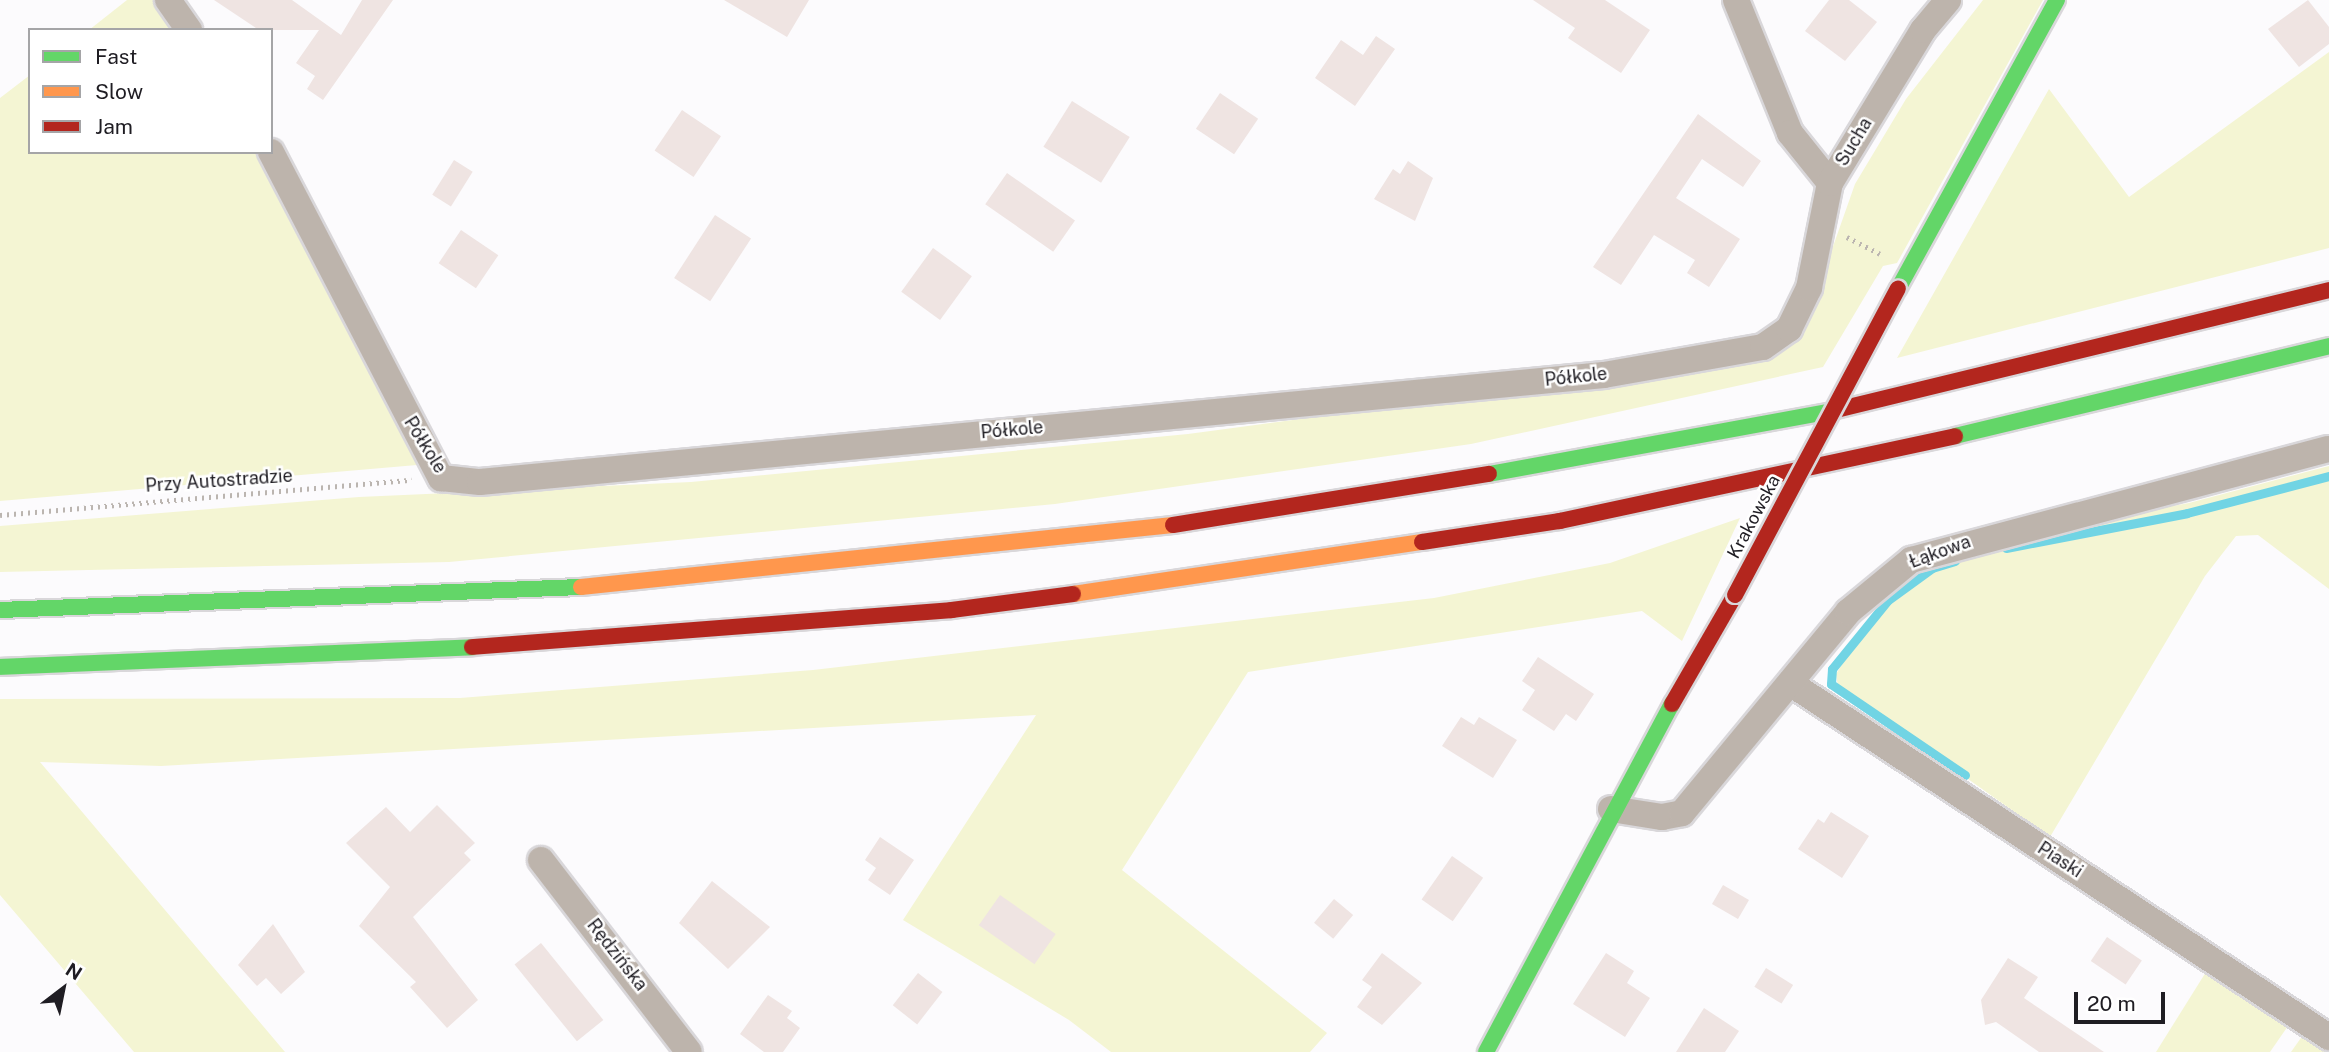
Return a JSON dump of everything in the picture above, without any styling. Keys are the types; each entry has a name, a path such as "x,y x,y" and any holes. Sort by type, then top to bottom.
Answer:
{"main road":[{"name":"Krakowska","path":"1486,1052 1611,809 1735,594 2057,0"},
{"path":"0,610 553,589 844,564 1222,519 1684,442 1906,395 2329,290"},
{"path":"0,667 576,642 952,610 1203,576 1560,521 1823,468 2329,346"}],"street":[{"path":"168,0 188,28"},
{"name":"Sucha","path":"1736,0 1790,133 1830,183 1923,30 1948,0"},
{"name":"Półkole","path":"272,154 441,478 480,482 1604,375 1763,347 1789,329 1809,288 1830,183"},
{"name":"Łąkowa","path":"1611,809 1662,817 1682,813 1874,584 1911,560 2329,449"},
{"name":"Piaski","path":"1790,683 2329,1037"},
{"name":"Rędzińska","path":"541,860 689,1052"}],"path":[{"path":"1822,224 1909,269"},
{"name":"Przy Autostradzie","path":"0,515 441,478"}],"green space":[{"path":"127,0 153,0 173,28 92,28"},
{"path":"1983,0 2043,0 1897,263 1883,266 1823,367 1471,444 1055,504 449,562 0,572 0,526 359,497 691,482 1188,434 1773,356 1797,332 1817,292 1855,184 1906,99"},
{"path":"2329,52 2329,248 1897,358 2049,89 2129,197"},
{"path":"28,77 28,154 259,154 318,256 417,465 0,501 0,98"},
{"path":"2329,466 2329,589 2258,535 2236,536 2205,576 2050,837 1838,687 1836,674 1876,609 1931,564 2057,527 2189,503"},
{"path":"1740,518 1682,641 1642,611 1248,672 1122,870 1327,1033 1310,1052 1111,1052 1069,1020 903,920 1036,715 161,766 40,762 285,1052 134,1052 0,895 0,699 460,698 813,670 1434,598 1610,563"},
{"path":"2206,972 2288,1026 2270,1052 2156,1052"},
{"path":"2303,1035 2329,1052 2291,1052"}],"building":[{"path":"214,0 292,0 341,35 362,0 393,0 323,100 307,89 315,76 296,63 319,30 256,28"},
{"path":"724,0 809,0 787,37"},
{"path":"1533,0 1605,0 1650,30 1621,73 1568,38 1575,28"},
{"path":"1829,0 1849,0 1877,22 1845,61 1805,31"},
{"path":"2308,0 2329,27 2329,44 2299,67 2268,29"},
{"path":"1376,36 1395,49 1355,106 1315,78 1341,40 1363,55"},
{"path":"1220,93 1258,119 1234,154 1196,129"},
{"path":"1072,101 1130,137 1101,183 1043,147"},
{"path":"682,110 721,136 694,177 655,151"},
{"path":"1698,114 1761,161 1743,187 1702,159 1676,198 1740,239 1709,287 1687,273 1695,260 1654,235 1621,285 1593,267"},
{"path":"454,160 473,172 451,206 432,195"},
{"path":"1408,161 1433,178 1415,221 1374,199 1393,169 1400,174"},
{"path":"1007,173 1075,221 1053,252 985,204"},
{"path":"715,215 751,238 710,301 674,278"},
{"path":"461,230 498,255 476,288 439,263"},
{"path":"933,248 972,276 940,320 901,292"},
{"path":"1538,657 1594,694 1576,721 1566,714 1554,731 1522,710 1535,690 1522,681"},
{"path":"1461,717 1474,725 1479,717 1517,740 1493,778 1442,746"},
{"path":"437,805 475,843 464,853 471,860 413,917 478,1000 447,1028 410,987 416,982 359,926 390,887 346,843 386,807 410,832"},
{"path":"1831,812 1869,836 1842,878 1798,849 1818,819 1824,823"},
{"path":"880,837 914,860 890,895 868,880 876,868 865,860"},
{"path":"1452,856 1483,878 1453,921 1422,899"},
{"path":"712,881 770,927 728,969 679,923"},
{"path":"1723,885 1749,900 1738,919 1712,904"},
{"path":"1000,895 1056,934 1034,964 979,925"},
{"path":"1334,899 1353,915 1333,939 1314,923"},
{"path":"273,924 305,972 281,994 266,978 257,986 238,965"},
{"path":"2107,937 2142,960 2126,985 2091,961"},
{"path":"541,943 603,1020 577,1041 515,964"},
{"path":"1382,953 1422,983 1382,1025 1357,1007 1372,987 1362,980"},
{"path":"1606,953 1634,971 1627,983 1650,998 1625,1037 1573,1004"},
{"path":"2008,958 2038,977 2024,998 2104,1052 2039,1052 1996,1022 1985,1025 1981,1000"},
{"path":"1766,968 1793,985 1781,1004 1754,987"},
{"path":"918,973 942,992 917,1024 893,1005"},
{"path":"768,995 792,1011 787,1018 800,1028 783,1052 764,1052 740,1034"},
{"path":"1704,1008 1739,1031 1725,1052 1676,1052"}],"waterway":[{"path":"2006,548 2187,513 2329,476"},
{"path":"1955,561 1932,568 1888,600 1832,669 1831,684 1965,775"}],"traffic: fast":[{"path":"1898,289 2057,0"},
{"path":"1955,436 2329,346"},
{"path":"1489,474 1832,411"},
{"path":"0,610 581,587"},
{"path":"0,667 472,647"},
{"path":"1486,1052 1672,704"}],"traffic: slow":[{"path":"581,587 1173,525"},
{"path":"1073,594 1422,542"}],"traffic: jam":[{"path":"1735,595 1898,289"},
{"path":"1832,411 2329,290"},
{"path":"1422,542 1560,521 1955,436"},
{"path":"1173,525 1489,474"},
{"path":"472,647 952,610 1073,594"},
{"path":"1672,704 1735,595"}]}
